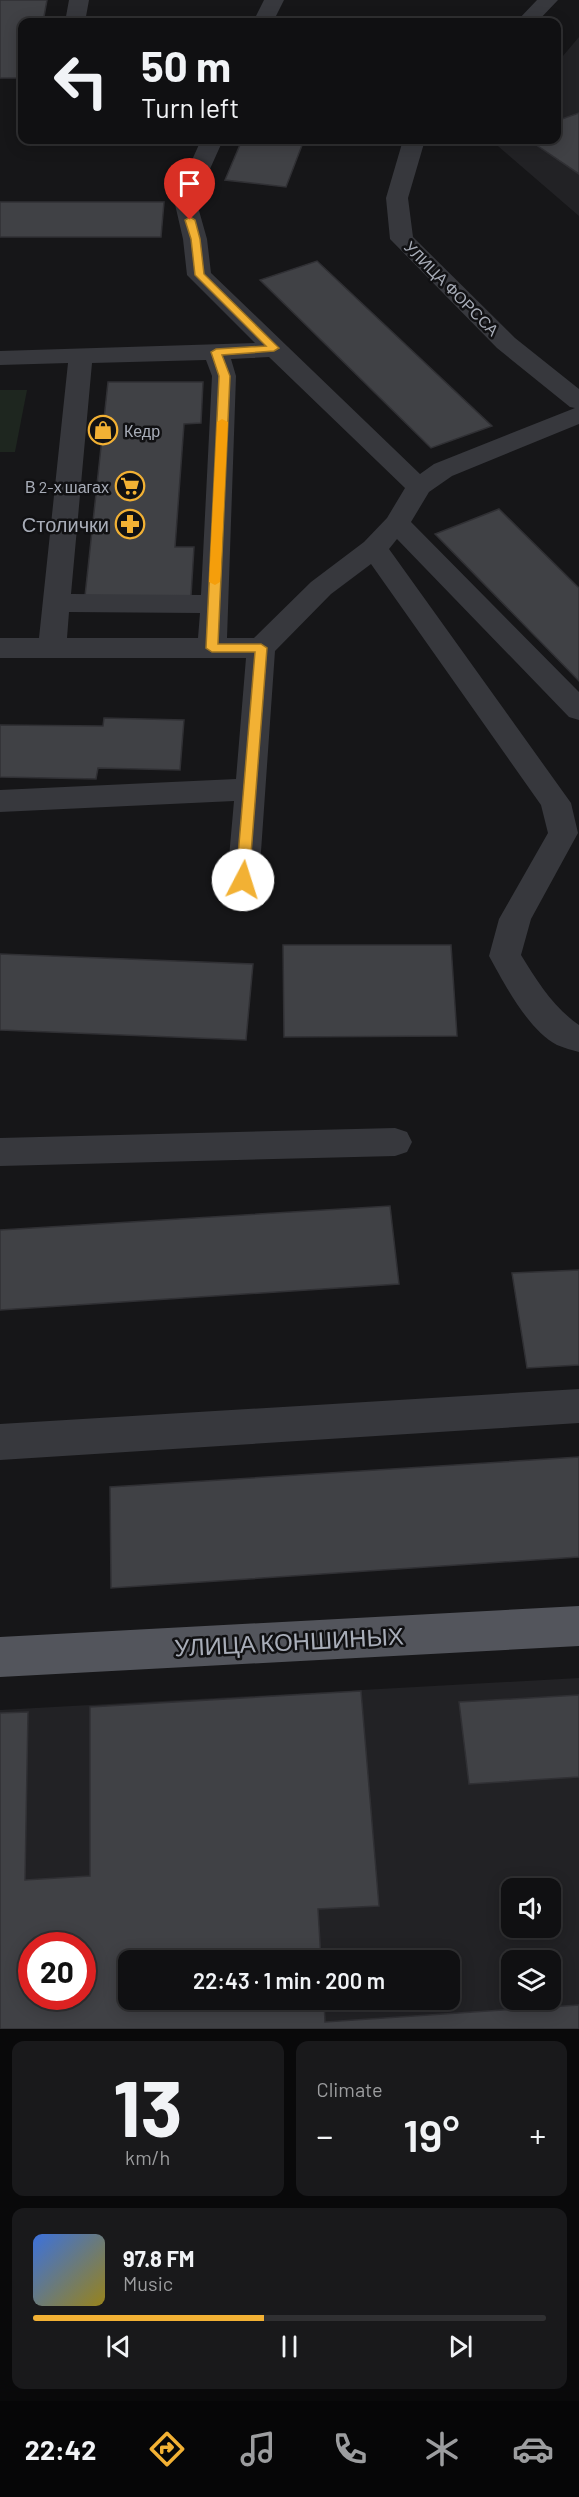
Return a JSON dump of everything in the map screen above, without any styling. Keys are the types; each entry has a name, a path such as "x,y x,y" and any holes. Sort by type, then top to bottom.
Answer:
{"main road":[{"name":"УЛИЦА КОНШИНЫХ","path":"0,1657 579,1626"}],"street":[{"path":"76,18 79,0"},
{"path":"265,18 274,0"},
{"path":"530,18 549,0"},
{"path":"210,144 185,200 195,239 200,275 419,487"},
{"name":"УЛИЦА ФОРССА","path":"413,144 397,198 402,239 506,342 579,402"},
{"path":"0,358 216,352 274,348"},
{"path":"212,648 225,376 216,352"},
{"path":"52,648 81,354"},
{"path":"243,880 261,648 321,588 374,548 397,523 419,487 443,470 579,415"},
{"path":"397,523 579,710"},
{"path":"374,548 568,800 563,833 515,919 505,956 536,1007 570,1038 579,1039"},
{"path":"56,603 214,604"},
{"path":"0,648 261,648"},
{"path":"0,801 250,789"},
{"path":"0,1152 395,1142"},
{"path":"0,1442 579,1406"}],"shaded area":[{"path":"579,37 579,216 496,144 561,144 561,58"},
{"path":"0,390 27,390 15,452 0,452"},
{"path":"579,1678 579,2029 0,2029 0,1710"}],"building":[{"path":"0,0 47,0 44,18 18,18 18,78 0,78"},
{"path":"579,113 579,174 535,144 561,144 561,119"},
{"path":"240,144 302,144 286,187 225,180"},
{"path":"0,202 164,202 161,237 0,237"},
{"path":"317,261 492,426 431,448 260,280"},
{"path":"108,382 203,382 201,423 184,424 175,547 194,547 191,596 85,596"},
{"path":"499,509 579,588 579,681 435,534"},
{"path":"104,718 184,720 180,770 98,768 96,779 0,777 0,725 103,726"},
{"path":"283,945 451,945 457,1036 284,1037"},
{"path":"0,954 253,964 246,1040 0,1030"},
{"path":"390,1206 399,1284 0,1310 0,1230"},
{"path":"579,1270 579,1365 527,1368 512,1273"},
{"path":"579,1457 579,1557 111,1588 110,1487"},
{"path":"361,1691 379,1906 318,1909 320,1950 118,1950 118,2010 324,2010 325,2022 504,2010 561,2010 561,2006 579,2005 579,2029 0,2029 0,1713 28,1712 25,1880 90,1876 90,1707"},
{"path":"579,1695 579,1777 469,1784 459,1702"}],"slow traffic":[{"path":"215,582 222,422"}],"place":[{"name":"Кедр","path":"103,430"},
{"name":"В 2-х шагах","path":"130,486"},
{"name":"Столички","path":"130,524"}],"route":[{"path":"190,220 200,275 274,348 216,352 225,376 212,648 261,648 243,880"}]}
